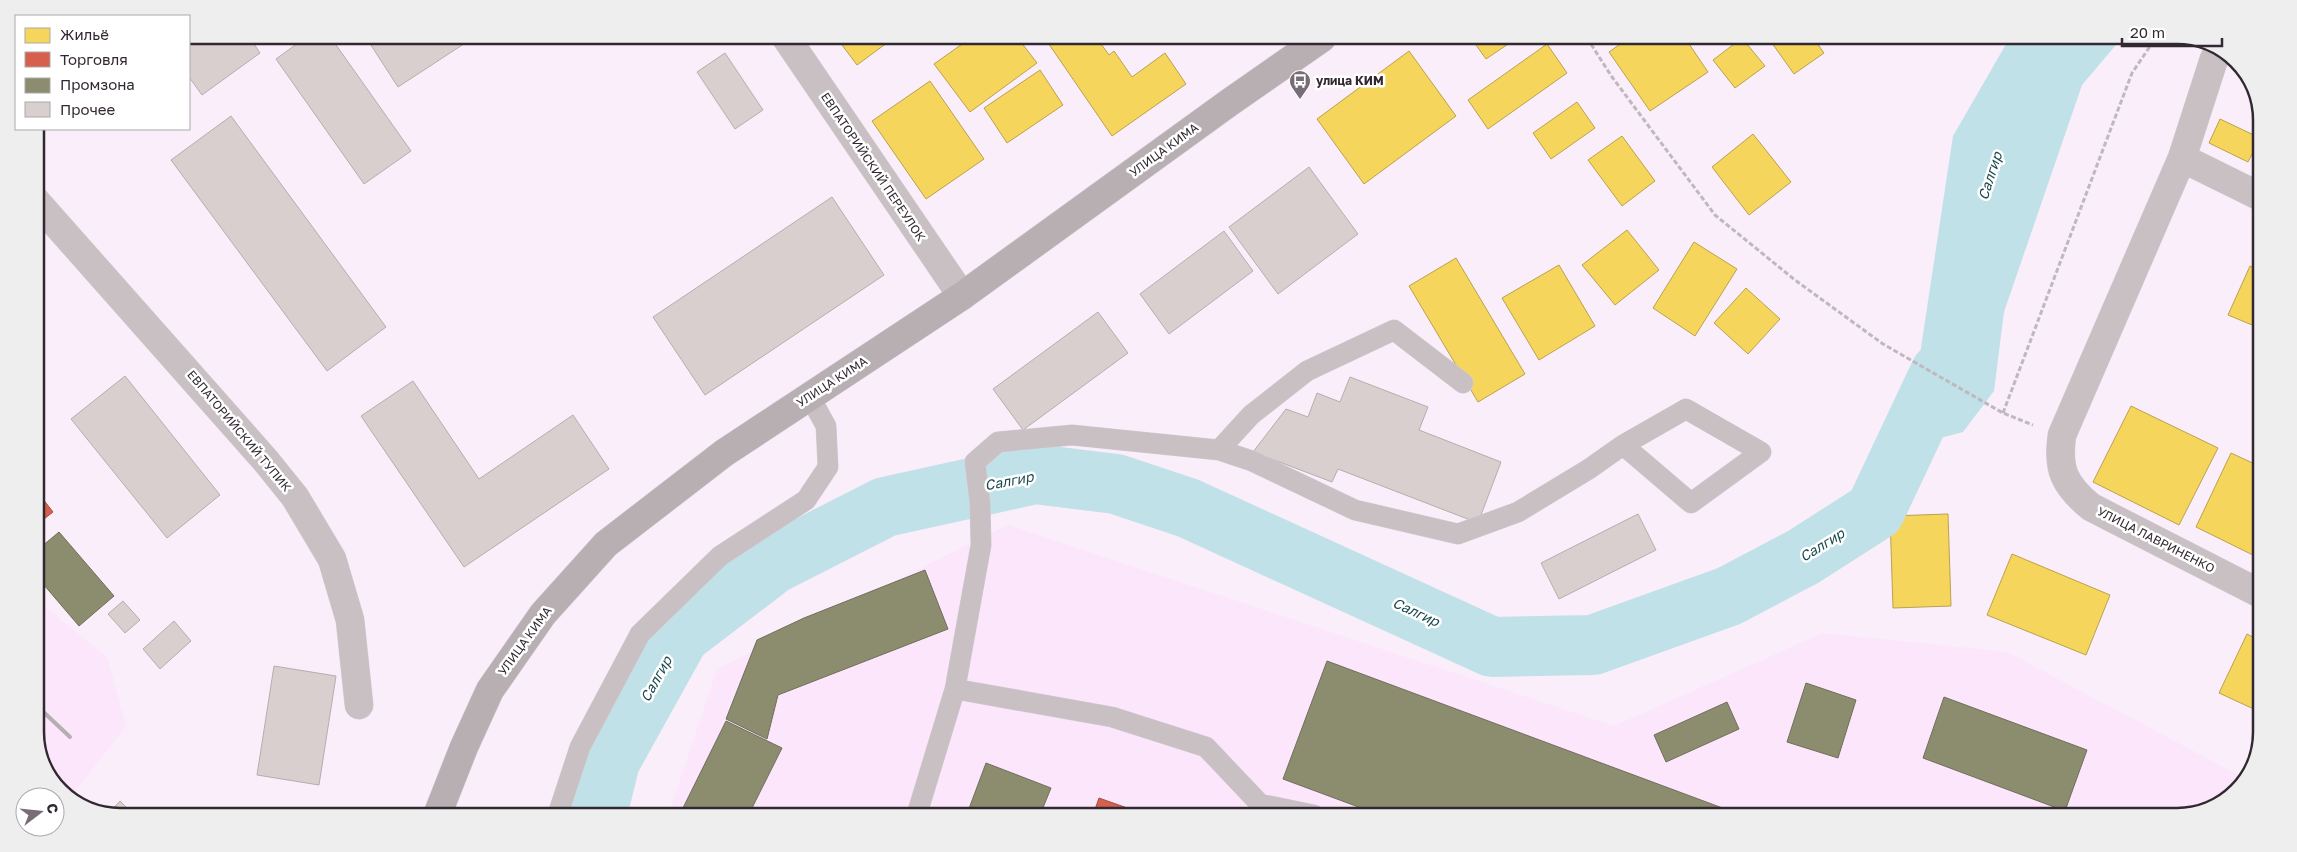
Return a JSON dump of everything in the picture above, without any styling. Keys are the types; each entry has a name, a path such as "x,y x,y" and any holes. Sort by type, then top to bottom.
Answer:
{"main road":[{"name":"УЛИЦА КИМА","path":"440,808 464,747 490,690 542,614 606,544 724,453 962,296 1313,44"}],"street":[{"name":"ЕВПАТОРИЙСКИЙ ПЕРЕУЛОК","path":"790,44 962,296"},
{"path":"2216,55 2182,158 2253,193"},
{"name":"УЛИЦА ЛАВРИНЕНКО","path":"2182,158 2062,435 2059,456 2064,476 2074,494 2091,507 2253,591"},
{"name":"ЕВПАТОРИЙСКИЙ ТУПИК","path":"44,210 260,453 295,497 332,559 350,620 359,705"}],"lane":[{"path":"1219,450 1251,415 1307,372 1394,330 1463,383"},
{"path":"560,808 580,747 640,634 720,556 806,500 828,467 826,426 810,397"},
{"path":"920,808 955,689 981,545 980,503 975,462 998,442 1072,435 1219,450 1252,461 1355,510 1458,534 1518,512 1590,469 1624,445 1686,409 1761,452 1692,502 1624,445"},
{"path":"955,689 1112,718 1206,747 1260,808"}],"path":[{"path":"1591,44 1612,77 1715,215 1795,280 1884,344 2003,413 2132,73 2152,44"}],"shaded area":[{"path":"1008,525 1614,726 1823,633 2007,652 2239,775 2219,795 2211,800 2187,808 671,808 717,669"},
{"path":"44,606 107,657 126,726 75,792 66,786 54,770 45,747"}],"water":[{"path":"2006,44 2117,44 2082,85 2004,312 1994,391 1963,432 1906,447 1953,136"}],"building: Жильё":[{"path":"841,44 886,44 857,65"},
{"path":"962,44 1022,44 1037,63 970,112 934,64"},
{"path":"1049,44 1101,44 1109,55 1114,51 1132,77 1165,53 1186,84 1112,136"},
{"path":"1475,44 1508,44 1486,59"},
{"path":"1547,44 1567,73 1488,129 1468,100"},
{"path":"1620,44 1689,44 1708,72 1650,111 1609,52"},
{"path":"1734,44 1747,44 1765,66 1735,88 1713,60"},
{"path":"1773,44 1818,44 1824,53 1794,74"},
{"path":"1409,51 1456,116 1364,184 1317,119"},
{"path":"1040,70 1063,105 1007,143 984,108"},
{"path":"930,81 984,159 926,199 872,121"},
{"path":"1577,102 1595,128 1551,159 1533,133"},
{"path":"2220,119 2253,135 2253,152 2248,162 2209,143"},
{"path":"1753,134 1791,182 1749,215 1712,167"},
{"path":"1622,136 1655,181 1622,206 1588,160"},
{"path":"1627,230 1659,270 1615,305 1582,265"},
{"path":"1694,242 1737,269 1695,336 1653,308"},
{"path":"1456,258 1525,374 1478,402 1409,286"},
{"path":"1559,265 1595,326 1539,360 1502,298"},
{"path":"2250,266 2253,267 2253,325 2228,315"},
{"path":"1746,288 1780,319 1748,354 1714,323"},
{"path":"2131,406 2218,448 2179,525 2093,482"},
{"path":"2231,453 2253,463 2253,555 2196,527"},
{"path":"1948,514 1951,606 1893,608 1890,516"},
{"path":"2012,554 2110,595 2086,655 1987,615"},
{"path":"2247,634 2253,637 2253,709 2219,693"}],"building: Торговля":[{"path":"44,500 53,512 44,519"},
{"path":"1099,798 1127,808 1095,808"}],"building: Промзона":[{"path":"59,532 114,596 79,626 44,585 44,544"},
{"path":"925,570 948,629 778,695 767,739 726,719 757,640 804,618"},
{"path":"1327,661 1722,808 1361,808 1283,779"},
{"path":"1806,683 1856,700 1838,758 1787,742"},
{"path":"1944,697 2087,750 2066,808 2057,808 1923,758"},
{"path":"1727,702 1739,729 1666,762 1654,735"},
{"path":"726,721 782,748 752,808 683,808"},
{"path":"986,763 1051,788 1043,808 969,808"}],"building: Прочее":[{"path":"190,44 254,44 260,53 202,95 190,78"},
{"path":"297,44 335,44 411,151 364,184 276,59"},
{"path":"370,44 464,44 398,87"},
{"path":"725,53 763,110 735,129 697,72"},
{"path":"231,116 386,327 327,371 171,160"},
{"path":"1309,167 1358,234 1278,294 1229,227"},
{"path":"832,197 884,275 705,395 653,317"},
{"path":"1224,231 1253,271 1169,334 1140,294"},
{"path":"1098,312 1128,353 1023,430 993,389"},
{"path":"125,376 220,495 167,538 71,419"},
{"path":"1350,377 1428,407 1419,430 1501,462 1478,523 1338,469 1332,482 1253,452 1286,409 1308,417 1317,393 1340,402"},
{"path":"413,381 479,479 573,415 609,469 464,567 361,416"},
{"path":"1638,514 1656,550 1559,599 1541,563"},
{"path":"123,601 140,620 125,633 108,614"},
{"path":"174,621 191,641 160,669 143,649"},
{"path":"274,666 336,676 319,785 257,775"},
{"path":"120,801 127,808 120,808 114,808"}],"waterway":[{"name":"Салгир","path":"598,808 610,761 680,635 773,564 885,507 1035,474 1116,484 1188,508 1492,647 1593,645 1729,596 1803,557 1875,511 1940,373"}],"railway":[{"path":"44,712 70,737"}],"place":[{"name":"улица КИМ","path":"1300,100"}]}
